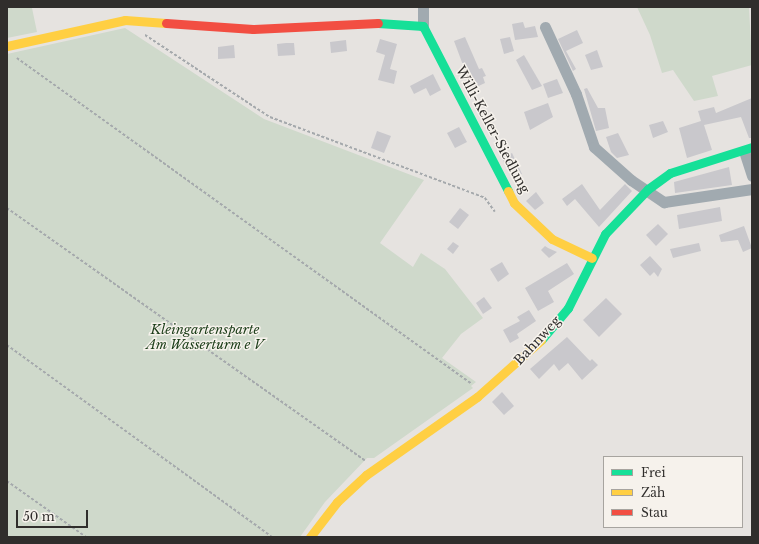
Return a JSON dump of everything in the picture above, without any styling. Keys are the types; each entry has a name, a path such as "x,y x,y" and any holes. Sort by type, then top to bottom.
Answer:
{"street":[{"name":"Willi-Keller-Siedlung","path":"423,7 423,26 514,203 552,239 592,258"},
{"path":"9,50 125,20 253,29 395,22 423,26"},
{"path":"545,27 576,94 594,147 630,180 648,189 664,202 752,189"},
{"path":"748,149 752,176"},
{"name":"Bahnweg","path":"310,537 337,502 373,469 482,393 530,351 558,321 574,297 605,234 648,189 670,173 748,149"}],"path":[{"path":"144,34 270,117 485,198 495,212"},
{"path":"9,50 313,268 482,393"},
{"path":"7,208 373,469"},
{"path":"7,345 272,537"},
{"path":"7,481 86,537"}],"green space":[{"path":"7,7 34,7 32,8 37,32 7,38"},
{"path":"637,7 749,7 752,65 712,76 718,96 694,101 673,70 662,73 650,35"},
{"name":"Kleingartensparte Am Wasserturm e V","path":"125,28 264,119 424,180 380,243 413,267 421,253 445,269 483,318 461,334 442,358 476,382 471,386 473,388 374,458 367,458 325,502 300,537 7,537 7,54"}],"building":[{"path":"523,22 525,28 535,26 538,37 515,40 512,24"},
{"path":"577,30 583,43 566,51 576,69 573,71 558,39"},
{"path":"465,37 479,69 482,68 486,76 483,77 485,83 472,89 454,41"},
{"path":"510,37 514,51 504,54 500,39"},
{"path":"380,39 397,44 390,69 397,71 394,84 378,80 385,55 376,52"},
{"path":"346,40 347,51 331,53 330,42"},
{"path":"294,43 295,55 278,56 277,44"},
{"path":"234,45 235,58 218,59 218,47"},
{"path":"597,50 603,67 591,70 585,55"},
{"path":"524,55 542,86 532,90 516,60"},
{"path":"433,74 441,90 430,96 426,88 414,94 410,86"},
{"path":"557,79 563,93 548,98 543,84"},
{"path":"587,88 598,108 605,108 609,128 596,131 584,89"},
{"path":"752,98 752,138 749,138 741,117 704,125 712,150 687,158 679,128 701,121 698,111 714,107 716,113"},
{"path":"548,103 553,117 530,130 524,112"},
{"path":"663,121 668,132 653,138 649,125"},
{"path":"459,127 467,142 455,148 447,133"},
{"path":"377,131 391,136 384,153 371,148"},
{"path":"618,133 629,155 617,158 611,152 606,137"},
{"path":"512,153 522,174 512,178 502,158"},
{"path":"729,167 732,185 675,193 674,182"},
{"path":"582,184 600,210 625,184 632,191 599,227 575,199 567,206 562,199"},
{"path":"536,192 544,203 535,210 526,201"},
{"path":"720,207 722,221 679,229 677,215"},
{"path":"460,208 469,215 458,229 449,222"},
{"path":"658,224 668,234 656,246 646,235"},
{"path":"744,226 752,248 743,252 738,240 721,242 719,235"},
{"path":"453,242 459,246 453,254 447,249"},
{"path":"699,243 701,251 673,258 670,249"},
{"path":"545,246 557,252 549,258 541,250"},
{"path":"650,256 662,269 658,277 654,272 650,276 640,265"},
{"path":"502,262 509,274 498,282 490,269"},
{"path":"567,263 574,274 548,291 554,302 538,311 525,288"},
{"path":"484,297 492,308 483,314 476,303"},
{"path":"606,298 622,314 599,337 583,320"},
{"path":"529,310 536,321 517,334 519,338 510,343 503,330 520,321 517,317"},
{"path":"567,337 590,361 592,359 598,365 582,380 568,363 559,371 554,364 539,379 530,369"},
{"path":"502,392 514,406 504,415 492,402"}],"traffic: fast":[{"path":"378,23 423,26 508,191"},
{"path":"541,340 568,308 605,234 648,189 670,173 752,147"}],"traffic: slow":[{"path":"7,46 125,20 166,23"},
{"path":"508,191 514,203 552,239 592,258"},
{"path":"310,537 337,502 366,475 477,397 541,340"}],"traffic: jam":[{"path":"166,23 253,29 378,23"}]}
